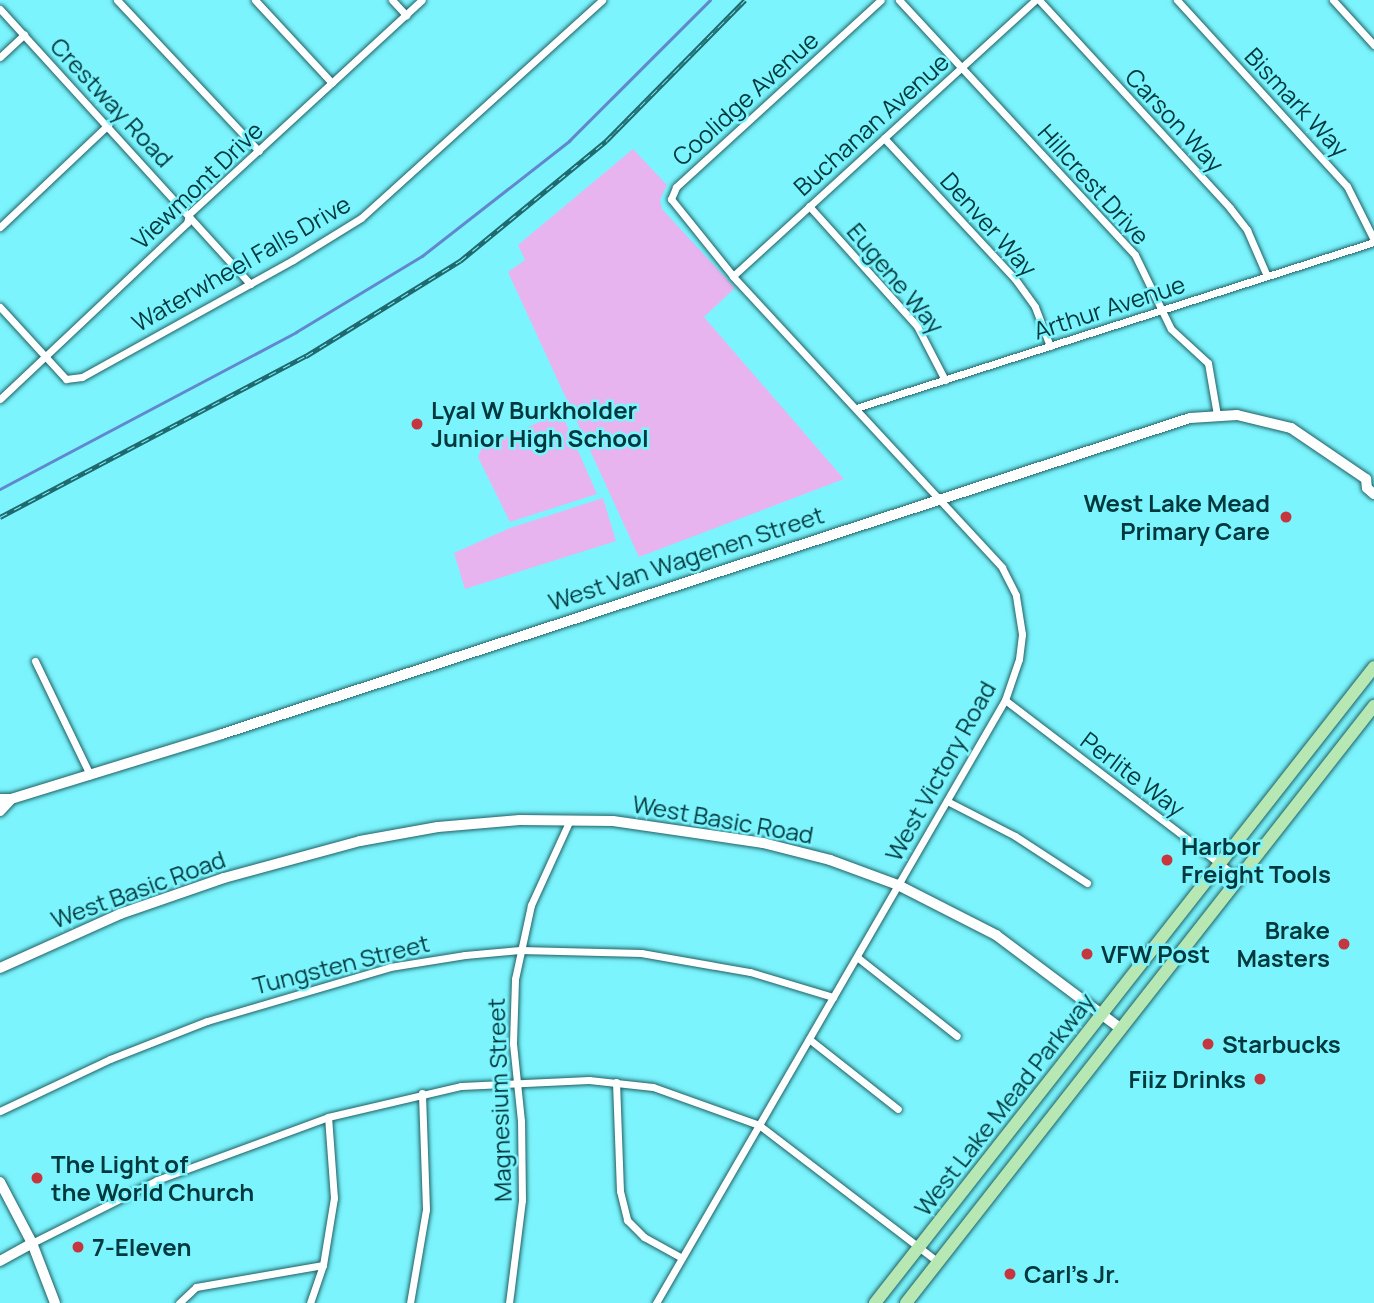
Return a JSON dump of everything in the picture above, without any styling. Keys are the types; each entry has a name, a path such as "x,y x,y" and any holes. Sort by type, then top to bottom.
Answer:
{"main road":[{"name":"West Van Wagenen Street","path":"0,811 6,799 90,775 1166,424 1217,415 1255,417 1291,428 1370,479 1367,488 1374,494"},
{"name":"West Lake Mead Parkway","path":"875,1303 1374,667"},
{"name":"West Lake Mead Parkway","path":"906,1303 1374,706"},
{"name":"West Basic Road","path":"0,968 120,914 303,855 438,827 569,820 673,826 763,843 830,860 898,885 996,935 1121,1029"},
{"path":"0,1182 32,1243 55,1303"},
{"path":"0,1261 32,1243"}],"street":[{"path":"117,0 259,151"},
{"path":"256,0 332,83"},
{"path":"393,0 406,15"},
{"name":"Viewmont Drive","path":"0,399 187,223 189,215 422,0"},
{"name":"Waterwheel Falls Drive","path":"46,356 73,381 250,284 377,206 602,0"},
{"name":"Coolidge Avenue","path":"671,199 676,187 881,0"},
{"name":"Hillcrest Drive","path":"899,0 1127,246 1171,329 1208,363 1217,415"},
{"name":"Buchanan Avenue","path":"733,276 1037,0"},
{"name":"Carson Way","path":"1037,0 1230,208 1247,230 1267,276"},
{"name":"Bismark Way","path":"1177,0 1347,186 1374,241"},
{"path":"1333,0 1374,45"},
{"name":"Crestway Road","path":"0,9 250,284"},
{"path":"0,57 24,35"},
{"path":"0,227 108,125"},
{"name":"Denver Way","path":"884,138 1015,279 1035,307 1050,346"},
{"name":"West Victory Road","path":"656,1303 1005,699 1019,659 1022,634 1016,595 1002,568 940,497 733,276 671,199"},
{"name":"Eugene Way","path":"809,206 917,326 945,380"},
{"name":"Arthur Avenue","path":"856,408 1374,241"},
{"path":"0,307 46,356"},
{"path":"35,661 90,775"},
{"name":"Perlite Way","path":"1005,699 1240,877"},
{"path":"947,801 1015,836 1087,883"},
{"name":"Magnesium Street","path":"509,1303 522,1200 513,1009 520,950 544,872 569,820"},
{"name":"Tungsten Street","path":"0,1111 110,1059 297,991 390,967 520,950 618,952 692,960 833,997"},
{"path":"857,957 957,1036"},
{"path":"809,1039 898,1108"},
{"path":"32,1243 158,1180 328,1117 422,1093 517,1080 617,1082 701,1100 759,1125 938,1262"},
{"path":"617,1082 620,1191 627,1220 644,1237 682,1258"},
{"path":"410,1303 426,1209 422,1093"},
{"path":"310,1303 323,1265 334,1198 328,1117"},
{"path":"179,1303 196,1287 323,1265"}],"shaded area":[{"path":"633,149 667,185 660,200 662,209 735,288 704,317 844,479 639,557 508,272 525,260 518,245"},
{"path":"561,412 597,494 510,522 478,457 482,448"},
{"path":"603,498 616,541 465,589 454,553 510,528"}],"waterway":[{"path":"0,489 296,332 422,256 569,141 710,0"}],"railway":[{"path":"0,517 306,356 460,261 606,141 745,0"}],"place":[{"name":"Lyal W Burkholder Junior High School","path":"417,424"},
{"name":"West Lake Mead Primary Care","path":"1286,517"},
{"name":"Harbor Freight Tools","path":"1167,860"},
{"name":"Brake Masters","path":"1344,944"},
{"name":"VFW Post","path":"1087,954"},
{"name":"Starbucks","path":"1208,1044"},
{"name":"Fiiz Drinks","path":"1260,1079"},
{"name":"The Light of the World Church","path":"37,1178"},
{"name":"7-Eleven","path":"78,1247"},
{"name":"Carl's Jr.","path":"1010,1274"}]}
